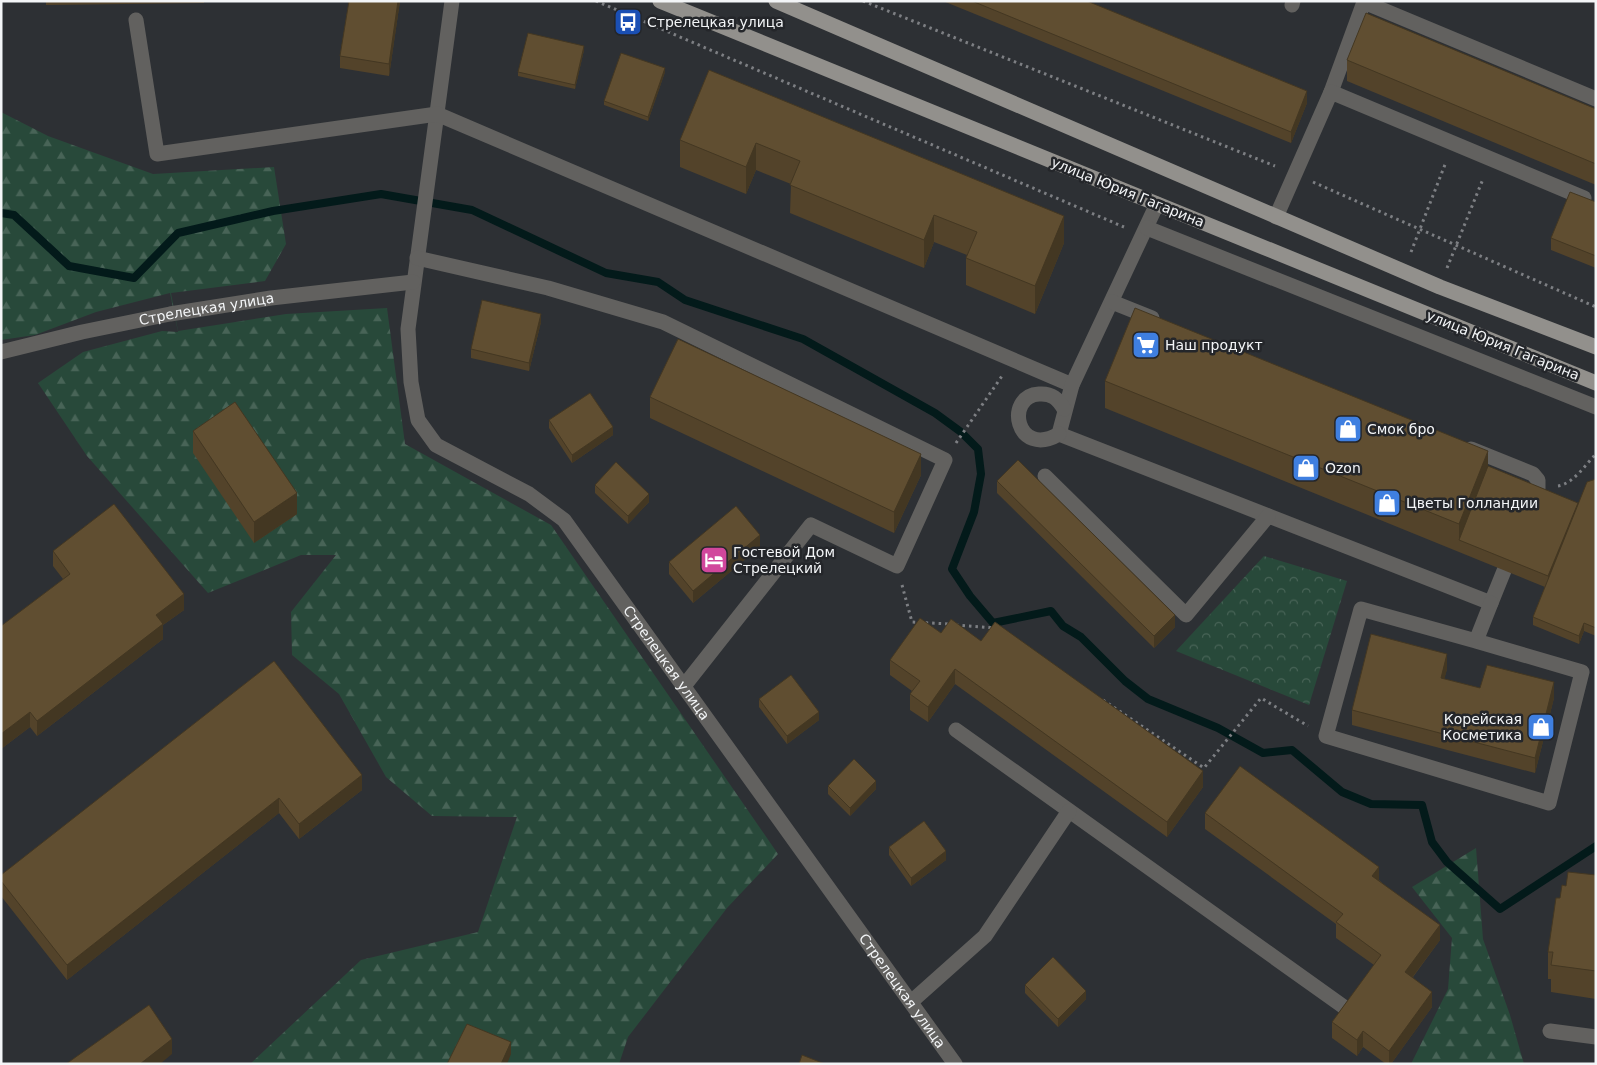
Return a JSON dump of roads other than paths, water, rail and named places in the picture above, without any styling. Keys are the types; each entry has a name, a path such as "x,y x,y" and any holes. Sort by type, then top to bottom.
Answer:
{"main road":[{"name":"улица Юрия Гагарина","path":"660,1 1596,383"},
{"path":"776,1 1440,287 1596,347"}],"street":[{"name":"Стрелецкая улица","path":"452,1 408,329 411,382 418,420 436,444 529,494 564,520 955,1064"},
{"path":"1276,217 1331,92 1364,2 1596,99"},
{"path":"136,20 157,154 438,114 1072,385"},
{"path":"1331,92 1584,198"},
{"path":"1059,434 1064,409 1072,385 1146,232 1157,204"},
{"path":"1146,232 1596,407"},
{"path":"417,258 548,288 663,322 944,460 897,566 811,525 684,686"},
{"name":"Стрелецкая улица","path":"1,352 82,332 170,314 270,298 413,282"},
{"path":"1112,302 1167,324"},
{"path":"1059,434 1048,440 1036,441 1030,438 1025,435 1019,424 1018,412 1024,401 1034,394 1047,393 1058,398 1064,409"},
{"path":"1059,434 1491,603"},
{"path":"1460,444 1533,474 1538,480 1538,488 1527,515"},
{"path":"1045,476 1186,615 1268,516"},
{"path":"1476,641 1516,541"},
{"path":"1361,609 1476,641 1582,672 1549,803 1326,736 1361,609"},
{"path":"956,730 1344,1007"},
{"path":"911,1002 985,936 1069,811"},
{"path":"1550,1032 1596,1037"}],"waterway":[{"path":"1,213 14,215 69,266 134,278 178,233 273,211 381,194 472,210 606,273 658,282 685,300 803,339 935,413 961,432 978,449 981,474 974,512 952,569 970,596 993,623 1051,611 1063,626 1081,637 1125,681 1148,699 1218,728 1263,753 1292,750 1342,792 1371,804 1422,805 1432,842 1447,862 1500,909 1596,846"}],"place":[{"name":"Стрелецкая улица","path":"628,22"},
{"name":"Наш продукт","path":"1146,345"},
{"name":"Смок бро","path":"1348,429"},
{"name":"Ozon","path":"1306,468"},
{"name":"Цветы Голландии","path":"1387,503"},
{"name":"Гостевой Дом Стрелецкий","path":"714,560"},
{"name":"Корейская Косметика","path":"1541,727"}]}
